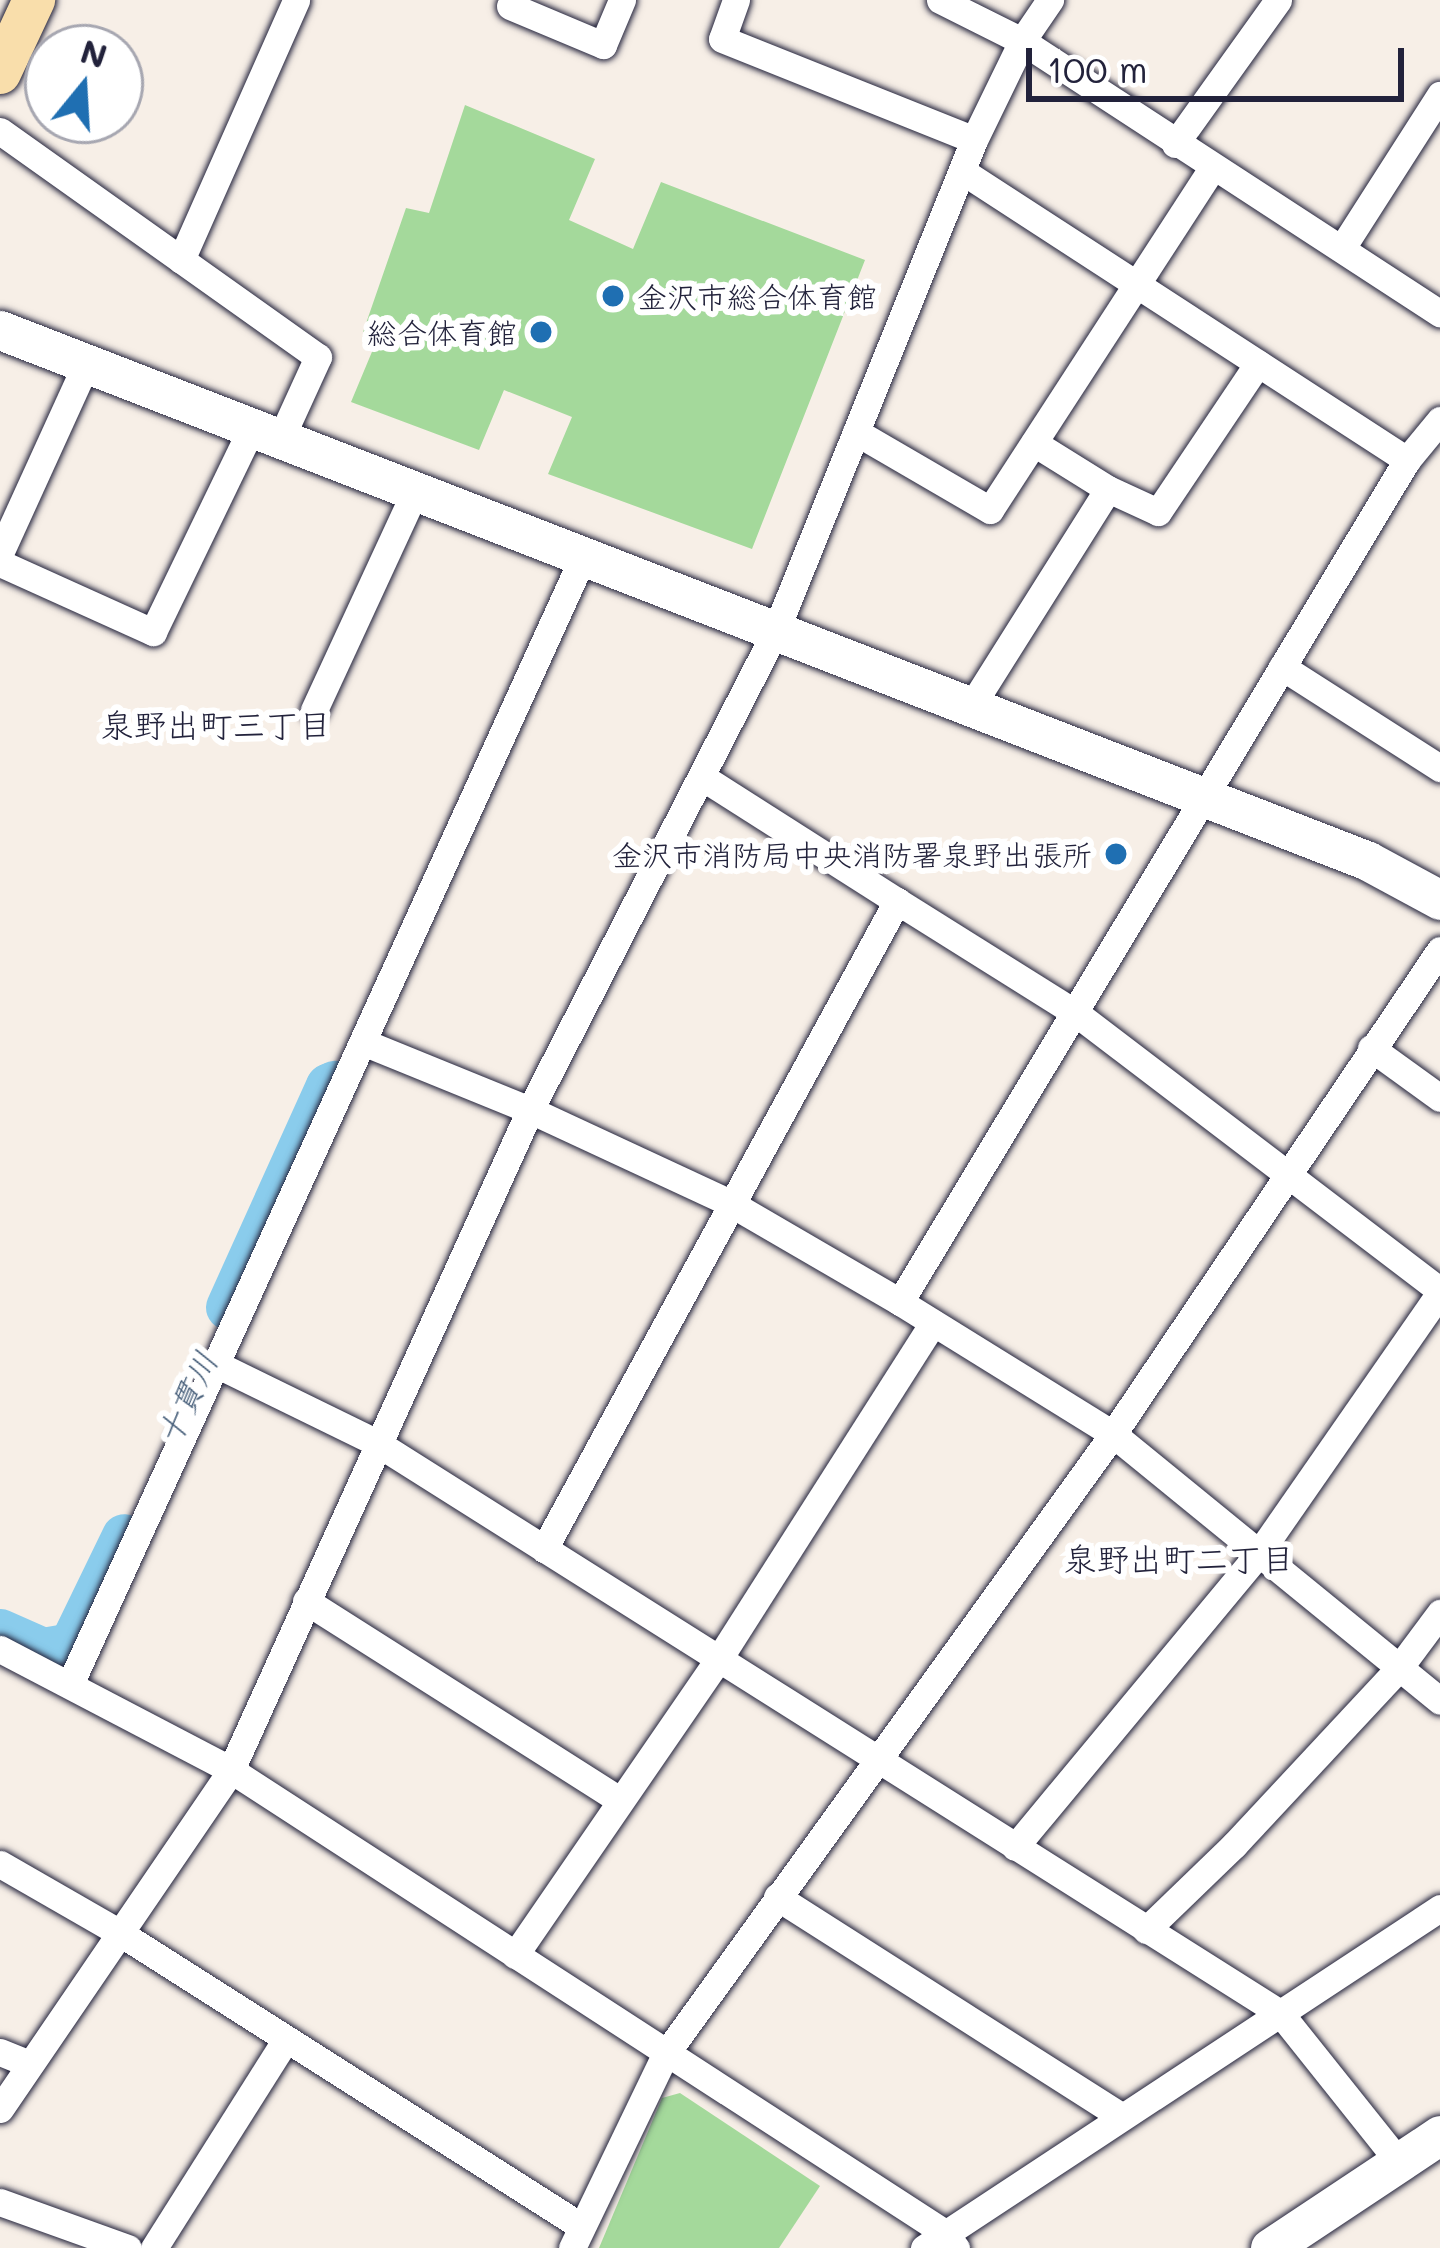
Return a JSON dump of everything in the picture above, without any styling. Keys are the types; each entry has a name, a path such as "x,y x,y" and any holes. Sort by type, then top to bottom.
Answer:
{"main road":[{"path":"0,74 34,0"}],"street":[{"path":"181,260 296,0"},
{"path":"506,2 603,45 622,0"},
{"path":"736,0 722,39 974,140"},
{"path":"940,0 1022,40 1440,314"},
{"path":"0,2109 232,1770 530,1110 776,630 974,140 1022,40 1050,0"},
{"path":"1175,144 1279,0"},
{"path":"1342,248 1440,94"},
{"path":"0,131 318,357 265,435 153,632 0,563"},
{"path":"856,432 990,510 1213,168"},
{"path":"962,171 1258,363 1422,457"},
{"path":"0,330 1204,796 1368,861 1440,900"},
{"path":"1034,442 1108,489 1158,512 1258,363"},
{"path":"0,553 86,364"},
{"path":"900,1302 1282,667 1422,457 1440,420"},
{"path":"972,706 1108,489"},
{"path":"314,710 415,491"},
{"path":"71,1682 584,555"},
{"path":"1282,667 1440,767"},
{"path":"702,777 1077,1014 1440,1292 1258,1553 1016,1847"},
{"path":"544,1549 897,901"},
{"path":"0,1864 120,1933 286,2039 575,2237 665,2055 1113,1434 1440,950"},
{"path":"363,1042 530,1110 730,1204 900,1302 1113,1434 1440,1701"},
{"path":"1371,1048 1440,1098"},
{"path":"515,1955 720,1658 933,1323"},
{"path":"217,1364 377,1443 1280,2013 1398,2161"},
{"path":"306,1601 620,1800"},
{"path":"1146,1930 1234,1845 1399,1668 1440,1613"},
{"path":"0,1649 232,1770 942,2243 1122,2117 1440,1908"},
{"path":"777,1898 1122,2117"},
{"path":"154,2248 286,2039"},
{"path":"0,2052 30,2064"},
{"path":"1270,2248 1440,2134"},
{"path":"0,2202 128,2248"}],"green space":[{"name":"金沢市総合体育館","path":"465,105 595,159 569,220 633,249 661,182 865,260 752,549 548,474 572,417 504,390 479,450 351,402 379,335 363,332 406,208 429,213"},
{"path":"680,2093 820,2186 779,2248 599,2248 662,2098"}],"waterway":[{"name":"十貫川","path":"228,1307 328,1086 334,1083"},
{"name":"十貫川","path":"0,1631 43,1650 71,1645 124,1536"}],"place":[{"name":"金沢市総合体育館","path":"613,296"},
{"name":"総合体育館","path":"541,332"},
{"name":"金沢市消防局中央消防署泉野出張所","path":"1116,854"}],"district":[{"name":"泉野出町三丁目","path":"216,724"},
{"name":"泉野出町二丁目","path":"1179,1558"}]}
